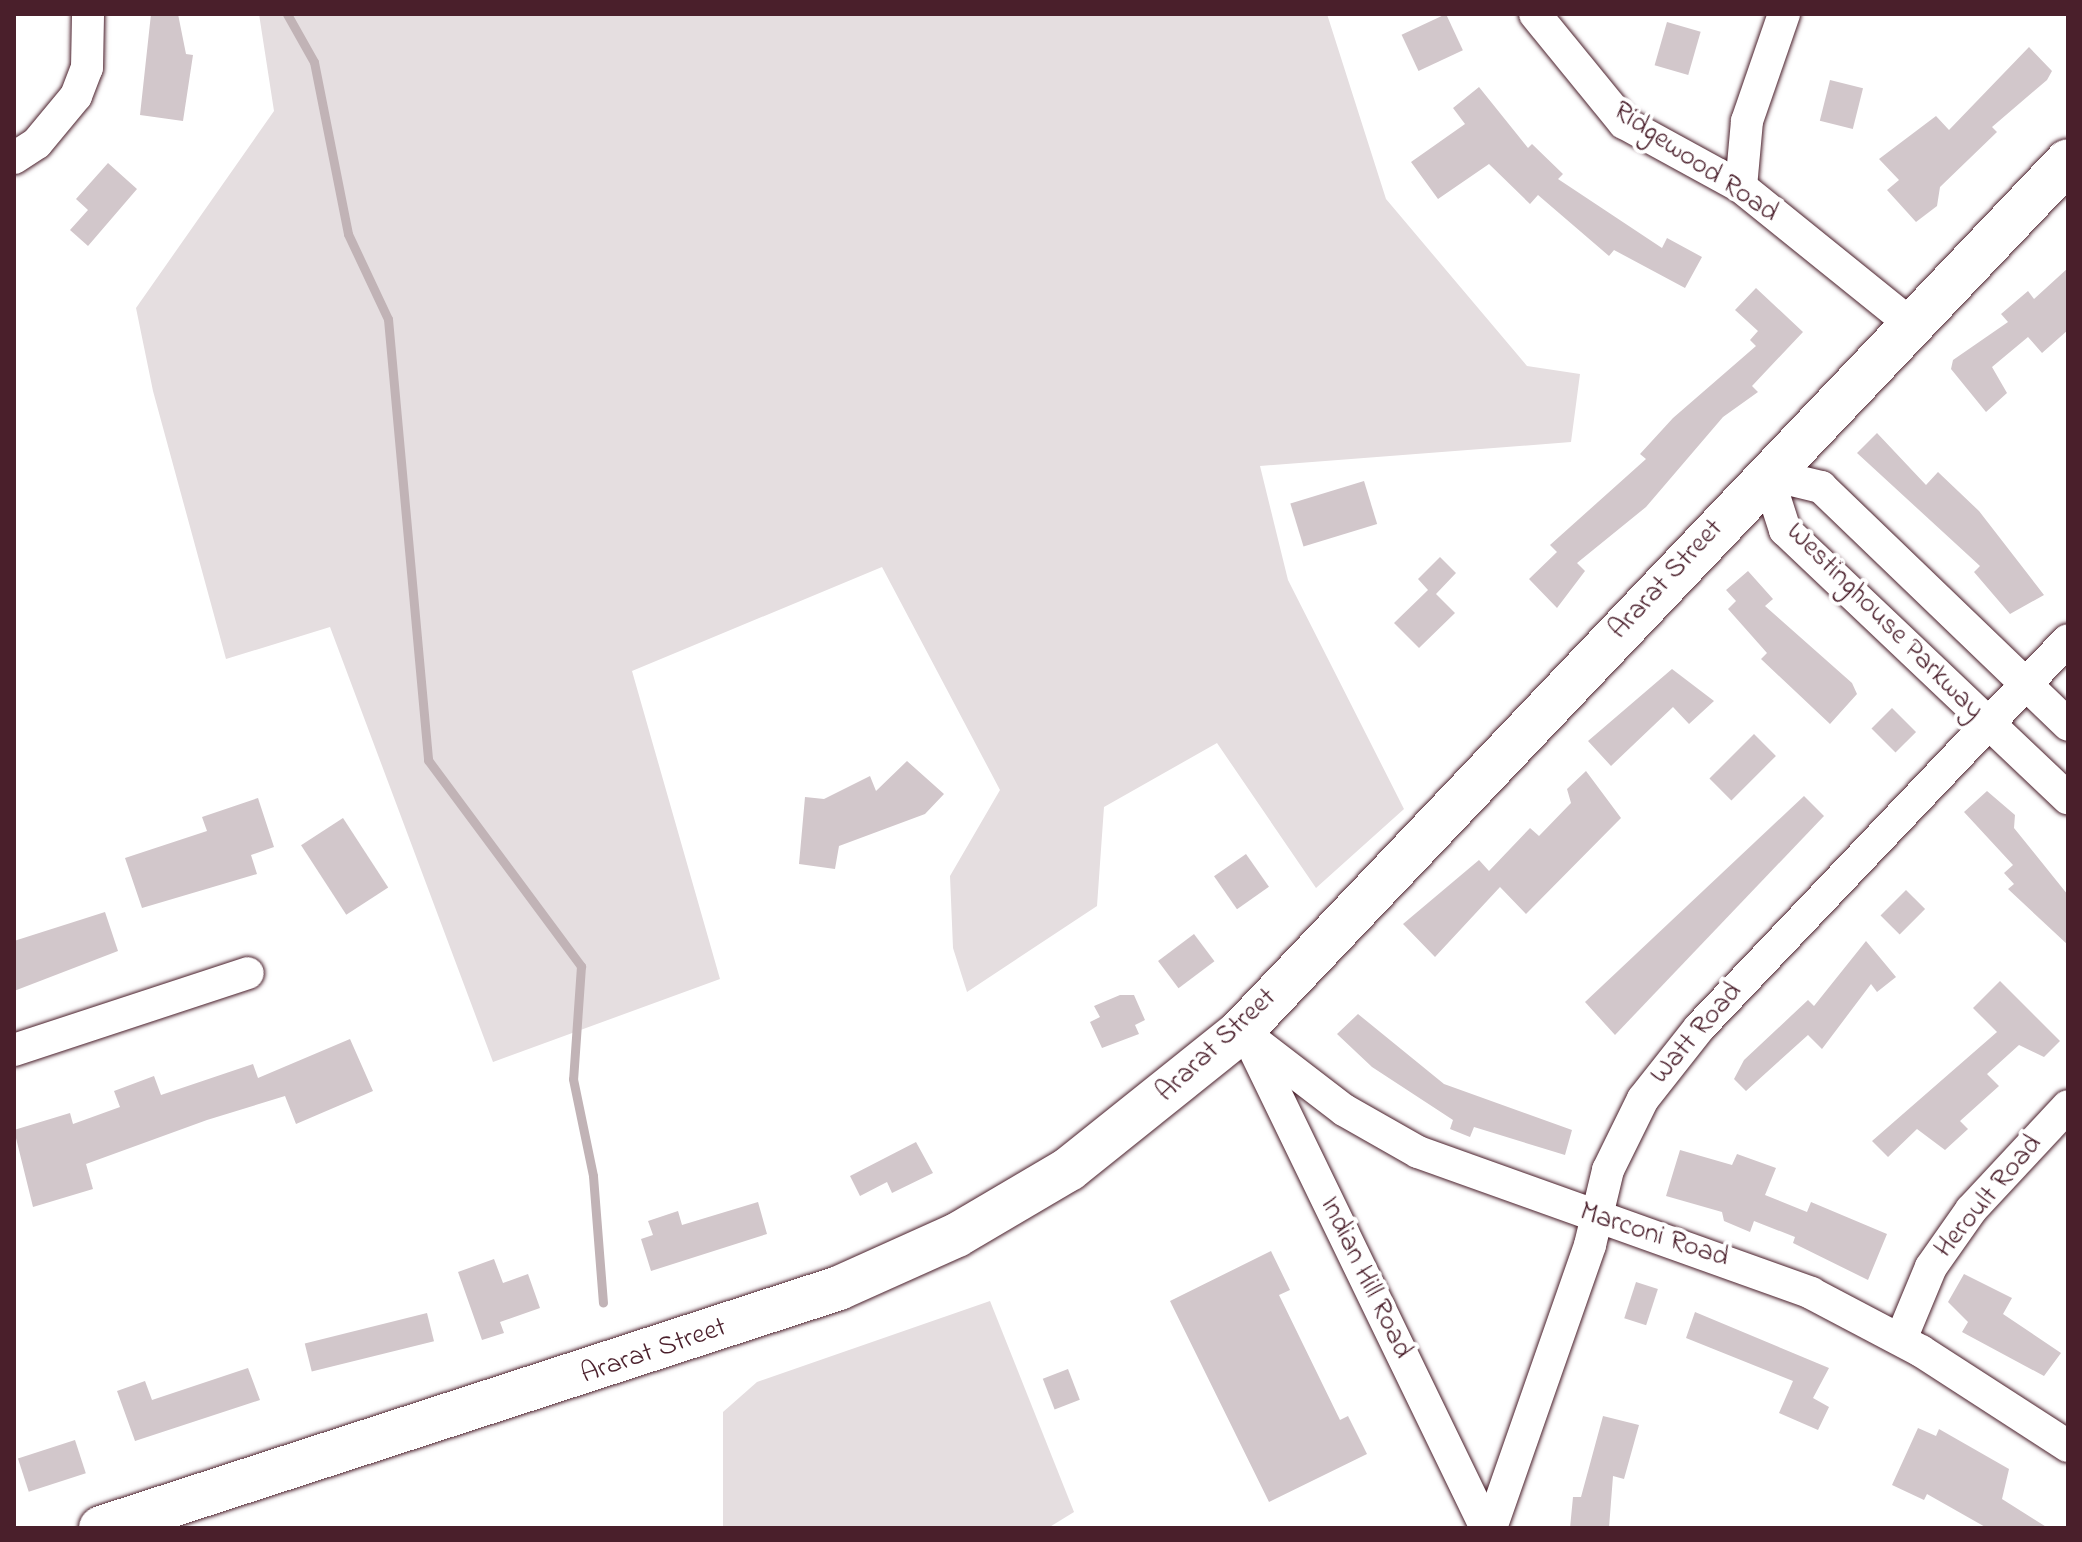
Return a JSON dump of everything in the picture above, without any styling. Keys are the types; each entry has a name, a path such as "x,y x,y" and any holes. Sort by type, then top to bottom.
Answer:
{"main road":[{"name":"Ararat Street","path":"101,1528 839,1288 957,1235 1069,1169 1241,1031 1767,474 2068,161"}],"street":[{"path":"14,158 37,143 76,96 87,68 88,14"},
{"name":"Ridgewood Road","path":"1535,14 1624,123 1741,187 1911,324"},
{"path":"1741,187 1747,121 1784,14"},
{"name":"Westinghouse Parkway","path":"1767,474 1821,487 2068,725"},
{"name":"Westinghouse Parkway","path":"1767,474 1785,530 2068,799"},
{"name":"Watt Road","path":"1489,1528 1597,1216 1618,1145 1660,1074 2068,640"},
{"path":"14,1050 248,973"},
{"name":"Marconi Road","path":"1241,1031 1383,1135 1491,1183 1772,1277 1901,1339 2068,1446"},
{"name":"Indian Hill Road","path":"1241,1031 1275,1081 1489,1528"},
{"name":"Heroult Road","path":"1901,1339 1931,1267 1971,1210 2068,1106"}],"shaded area":[{"path":"259,14 1327,14 1386,199 1527,366 1580,374 1571,442 1260,466 1288,580 1404,809 1316,888 1217,743 1104,807 1097,906 967,992 953,948 950,876 1000,790 882,567 632,671 720,979 493,1062 330,627 226,659 153,391 136,308 274,111"},
{"path":"990,1301 1074,1512 1048,1528 723,1528 723,1412 757,1382"}],"building":[{"path":"151,14 178,14 186,54 193,55 183,121 140,115"},
{"path":"1446,14 1463,50 1418,71 1402,35"},
{"path":"1667,22 1701,32 1688,75 1655,65"},
{"path":"2029,47 2052,71 2047,80 1992,127 1997,132 1940,187 1937,206 1916,222 1887,190 1899,180 1879,159 1936,116 1949,130"},
{"path":"1830,80 1863,88 1853,129 1820,121"},
{"path":"1479,87 1528,148 1532,144 1563,174 1558,179 1662,248 1667,238 1702,257 1685,288 1614,250 1609,256 1538,195 1530,204 1489,164 1438,199 1411,162 1465,124 1453,108"},
{"path":"108,163 137,189 88,246 70,230 88,210 76,199"},
{"path":"2068,268 2068,330 2042,353 2028,337 1992,367 2007,393 1986,412 1951,369 1953,360 2008,322 2001,314 2028,291 2034,299"},
{"path":"1756,288 1803,332 1752,386 1758,392 1723,417 1646,507 1577,563 1585,571 1557,608 1529,579 1557,552 1550,545 1646,459 1640,454 1673,418 1756,346 1750,340 1758,331 1735,310"},
{"path":"1877,433 1926,485 1938,472 1979,511 2044,595 2010,614 1974,572 1980,566 1857,453"},
{"path":"1364,481 1377,524 1304,547 1290,504"},
{"path":"1440,557 1456,573 1436,594 1455,613 1419,648 1394,623 1428,590 1418,579"},
{"path":"1748,571 1773,599 1765,606 1852,683 1857,694 1830,724 1761,659 1767,653 1728,609 1736,601 1726,590"},
{"path":"1672,669 1714,701 1689,724 1673,707 1611,766 1588,741"},
{"path":"1892,708 1916,732 1896,753 1871,729"},
{"path":"1754,734 1776,756 1731,800 1709,779"},
{"path":"907,761 944,794 925,814 839,846 835,869 799,864 805,797 824,799 870,776 876,791"},
{"path":"1586,771 1621,818 1526,914 1500,887 1435,957 1403,924 1479,860 1489,871 1530,828 1539,836 1571,803 1567,789"},
{"path":"1987,791 2015,815 2014,828 2068,895 2068,945 2008,889 2014,884 2004,873 2013,865 1964,812"},
{"path":"1804,796 1824,816 1615,1035 1585,1002"},
{"path":"258,798 274,847 251,855 257,874 142,908 125,858 207,831 202,817"},
{"path":"343,818 388,888 346,915 301,845"},
{"path":"1246,854 1269,887 1237,909 1214,876"},
{"path":"1906,890 1925,909 1900,935 1881,915"},
{"path":"105,912 118,951 14,991 14,941"},
{"path":"1194,934 1214,961 1179,988 1158,961"},
{"path":"1866,941 1896,977 1877,992 1871,984 1822,1049 1808,1035 1746,1091 1734,1079 1744,1060 1808,1000 1814,1006"},
{"path":"2000,981 2060,1041 2044,1057 2019,1045 1987,1074 1999,1086 1960,1121 1968,1129 1945,1150 1917,1129 1888,1157 1872,1141 1997,1032 1973,1008"},
{"path":"1120,995 1134,995 1145,1020 1135,1025 1139,1034 1102,1048 1090,1022 1100,1017 1094,1006"},
{"path":"1358,1014 1444,1084 1572,1130 1565,1155 1474,1127 1470,1137 1450,1129 1453,1120 1372,1067 1337,1034"},
{"path":"350,1039 373,1091 296,1124 285,1096 207,1120 86,1164 93,1189 33,1207 14,1130 70,1113 73,1124 120,1107 114,1091 154,1076 161,1095 253,1064 258,1078"},
{"path":"916,1142 933,1173 892,1193 887,1182 860,1196 850,1176"},
{"path":"1680,1150 1732,1165 1737,1154 1776,1168 1765,1195 1807,1212 1811,1202 1887,1234 1868,1280 1793,1243 1795,1237 1754,1221 1750,1232 1724,1221 1722,1212 1666,1196"},
{"path":"758,1202 767,1234 651,1271 641,1239 653,1235 648,1221 678,1211 682,1225"},
{"path":"1271,1251 1290,1290 1279,1295 1340,1420 1348,1416 1367,1454 1269,1502 1170,1301"},
{"path":"494,1259 503,1283 528,1274 540,1308 500,1322 504,1333 482,1340 458,1272"},
{"path":"1964,1274 2012,1298 2003,1314 2061,1353 2044,1376 1962,1332 1968,1322 1948,1302"},
{"path":"1636,1282 1658,1289 1646,1325 1624,1318"},
{"path":"1695,1312 1829,1368 1813,1398 1829,1407 1818,1430 1779,1413 1793,1381 1686,1338"},
{"path":"427,1313 434,1341 312,1372 305,1343"},
{"path":"248,1368 260,1400 135,1441 117,1391 145,1381 152,1400"},
{"path":"1068,1369 1080,1400 1055,1409 1043,1379"},
{"path":"1603,1416 1639,1425 1624,1479 1613,1476 1609,1528 1570,1528 1573,1497 1581,1497"},
{"path":"1918,1428 1936,1436 1939,1429 2009,1469 2002,1499 2048,1528 1987,1528 1927,1494 1924,1500 1892,1485"},
{"path":"75,1440 86,1473 29,1492 18,1459"}],"waterway":[{"path":"287,14 314,62 348,234 388,319 428,760 581,966 573,1079 593,1176 603,1303"}]}
